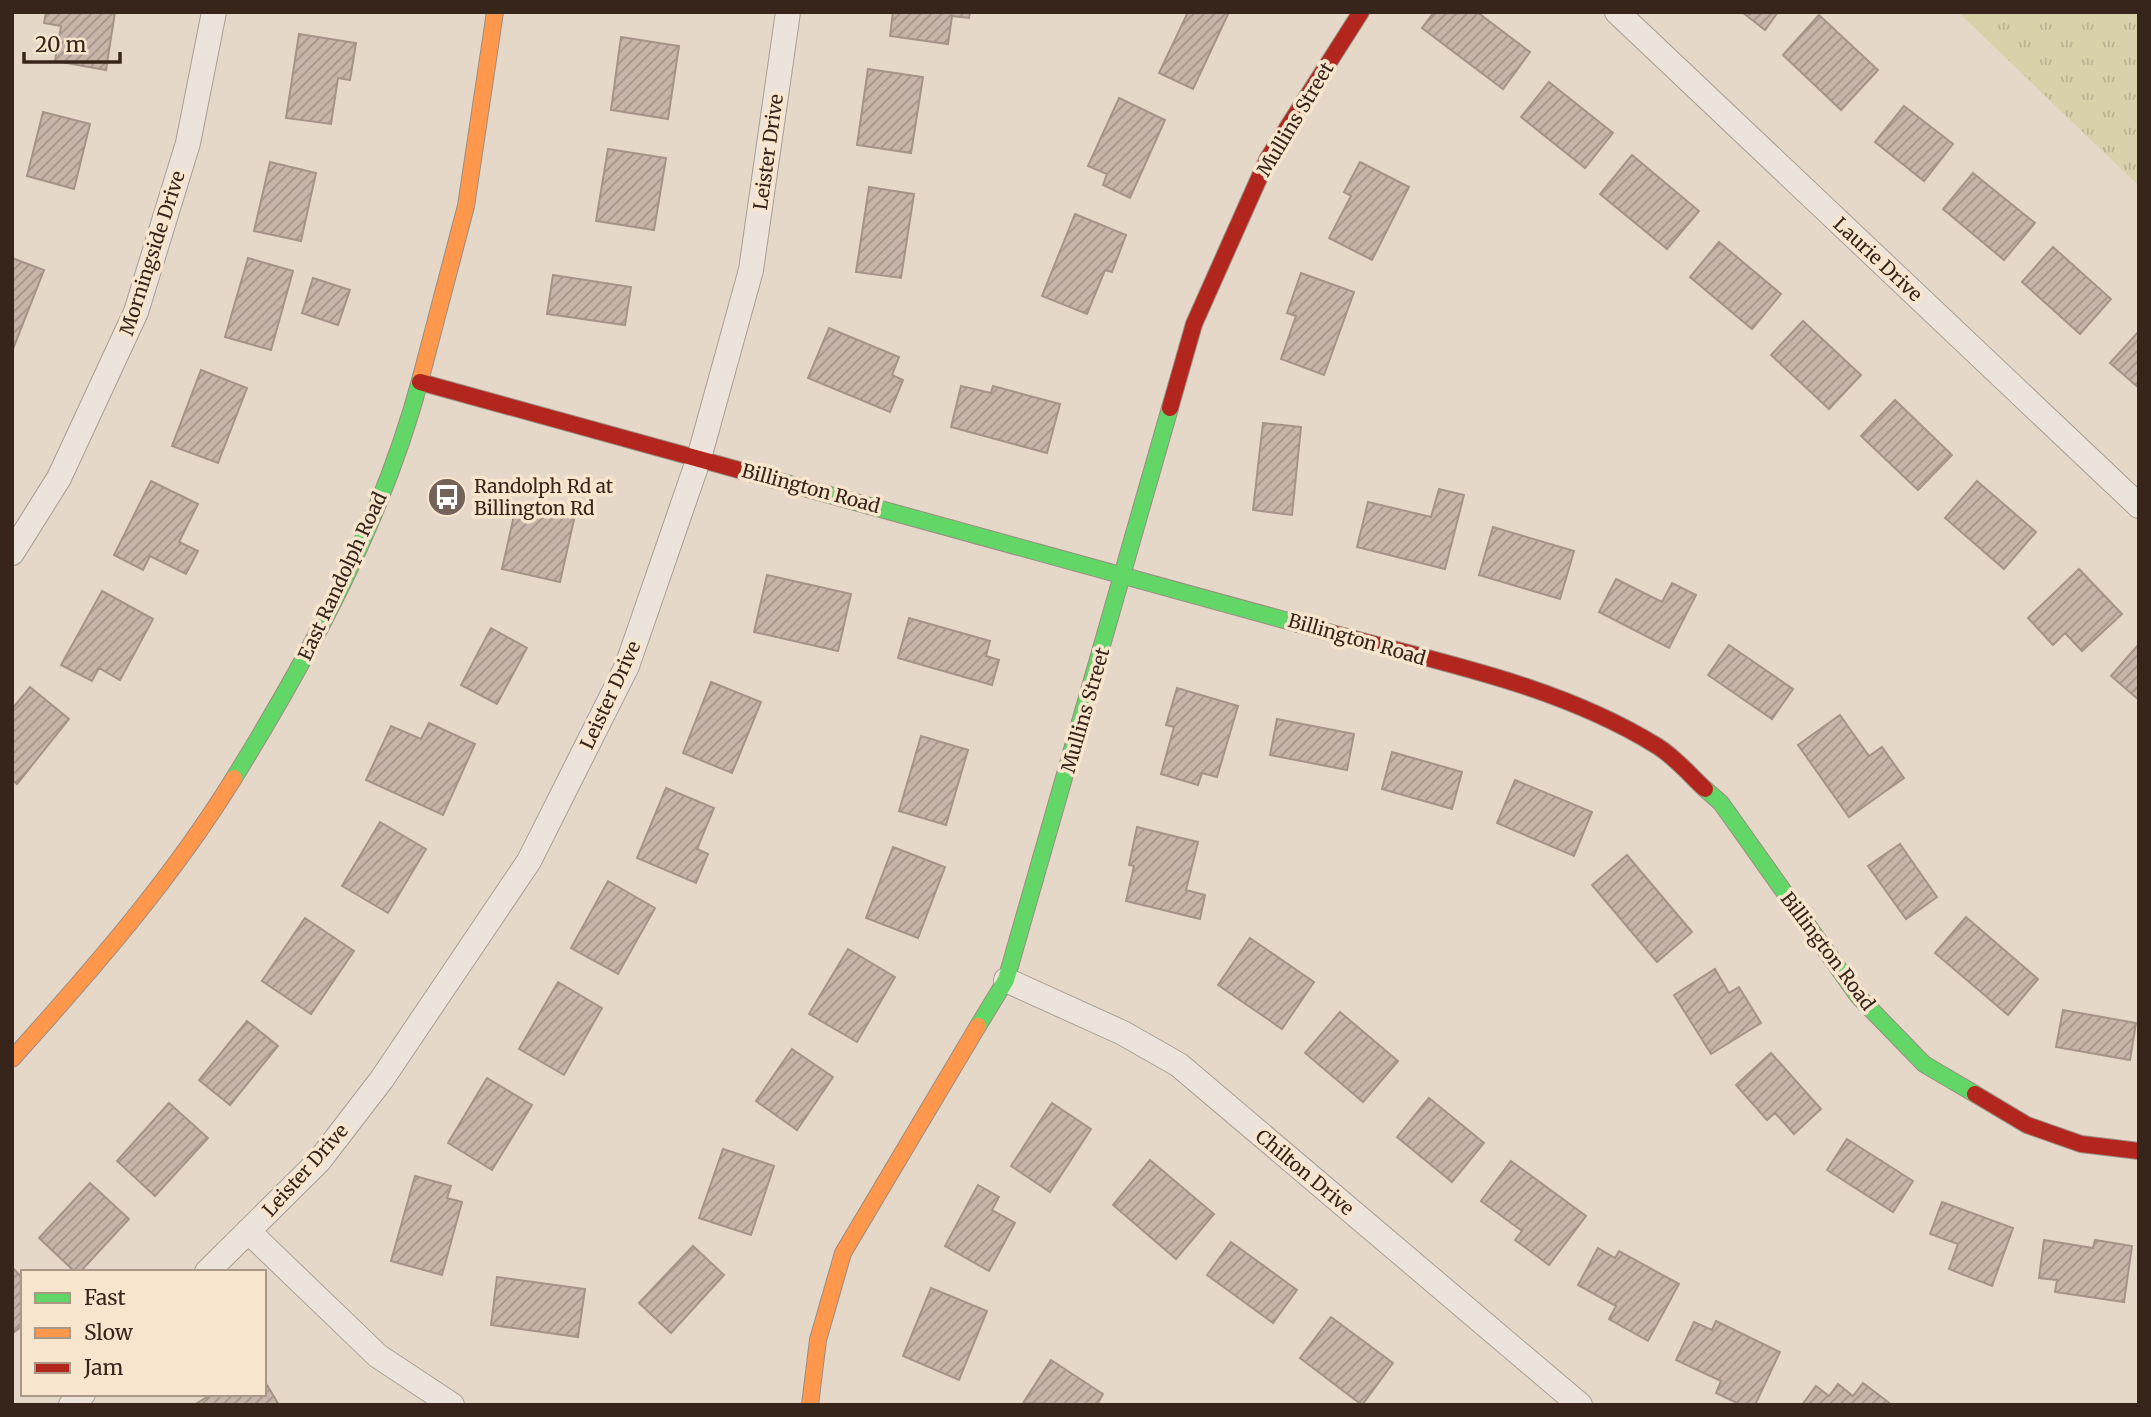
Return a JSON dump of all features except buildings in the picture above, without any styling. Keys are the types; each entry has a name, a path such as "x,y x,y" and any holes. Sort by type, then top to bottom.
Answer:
{"street":[{"name":"Morningside Drive","path":"12,553 59,478 136,312 188,143 215,12"},
{"name":"East Randolph Road","path":"12,1059 105,956 207,821 291,685 373,517 420,382 466,206 495,12"},
{"name":"Leister Drive","path":"209,1270 318,1161 382,1079 529,861 626,666 699,458 751,270 788,12"},
{"name":"Mullins Street","path":"810,1405 818,1340 843,1254 1006,980 1125,574 1194,324 1268,158 1361,12"},
{"name":"Laurie Drive","path":"1617,12 2139,506"},
{"name":"Billington Road","path":"420,382 1125,574 1548,693 1604,716 1660,748 1721,803 1858,996 1924,1064 2027,1125 2081,1144 2139,1151"},
{"name":"Chilton Drive","path":"1006,980 1124,1033 1179,1065 1580,1405"},
{"path":"248,1231 378,1356 452,1405"}],"green space":[{"path":"1958,12 2139,12 2139,186"}],"traffic: fast":[{"path":"234,778 290,683 342,584 387,482 421,377"},
{"path":"978,1026 1006,980 1170,408"},
{"path":"757,475 1324,631"},
{"path":"1705,789 1721,803 1858,996 1924,1064 1975,1094"}],"traffic: slow":[{"path":"421,377 466,206 495,12"},
{"path":"12,1059 101,958 157,888 210,816 234,778"},
{"path":"810,1405 818,1340 843,1253 978,1026"}],"traffic: jam":[{"path":"1170,408 1194,324 1268,158 1361,12"},
{"path":"420,382 757,475"},
{"path":"1324,631 1495,677 1579,706 1664,750 1705,789"},
{"path":"1975,1094 2027,1125 2081,1144 2139,1151"}],"place":[{"name":"Randolph Rd at Billington Rd","path":"447,497"}]}
